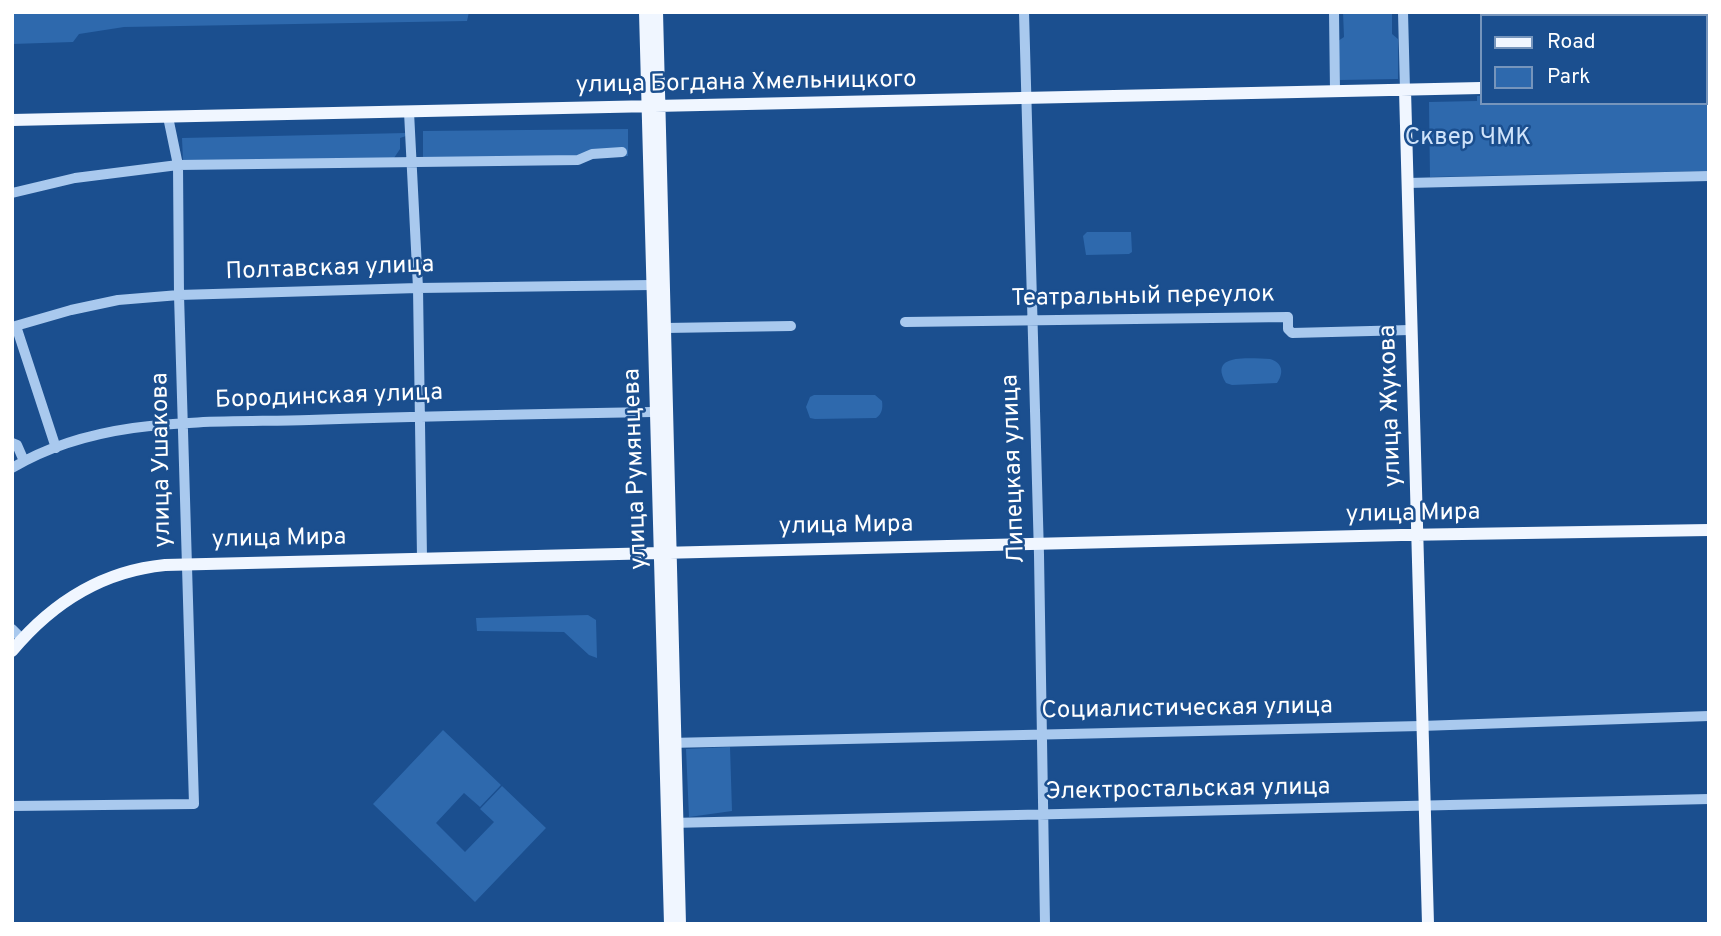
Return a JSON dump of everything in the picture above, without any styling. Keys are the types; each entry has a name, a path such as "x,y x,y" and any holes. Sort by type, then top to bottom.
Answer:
{"main road":[{"name":"улица Румянцева","path":"645,12 666,328 666,552 673,823 680,924"},
{"name":"улица Румянцева","path":"657,12 653,107 652,285 655,412 666,552"},
{"name":"улица Богдана Хмельницкого","path":"12,120 1480,88"},
{"name":"улица Жукова","path":"1405,90 1428,924"},
{"name":"улица Мира","path":"12,650 68,599 102,580 144,568 186,564 1709,530"},
{"name":"улица Румянцева","path":"670,924 673,823"}],"street":[{"name":"Липецкая улица","path":"1024,12 1045,924"},
{"path":"1334,12 1335,91"},
{"name":"улица Жукова","path":"1403,12 1405,90"},
{"path":"410,112 418,288 422,558"},
{"name":"улица Ушакова","path":"12,806 194,804 179,295 178,165 168,117"},
{"path":"12,193 75,178 178,165 578,160 593,154 622,152"},
{"path":"1407,183 1709,176"},
{"name":"Полтавская улица","path":"14,327 118,300 179,295 652,285"},
{"name":"Театральный переулок","path":"905,322 1288,317 1288,329 1292,333 1410,330"},
{"path":"666,328 791,326"},
{"path":"14,327 56,448"},
{"name":"Бородинская улица","path":"12,468 56,448 120,429 183,423 420,415 655,412"},
{"path":"12,443 18,445 24,461"},
{"path":"12,629 22,639"},
{"name":"Социалистическая улица","path":"671,743 1421,726 1709,716"},
{"name":"Электростальская улица","path":"673,823 1709,799"}],"green space":[{"path":"12,12 469,12 467,21 124,27 79,34 73,42 12,44"},
{"path":"1343,12 1392,12 1392,34 1398,39 1398,79 1340,80 1338,41 1344,37"},
{"name":"Сквер ЧМК","path":"1709,91 1709,171 1430,177 1429,102 1477,101 1477,96 1480,96 1480,105 1707,105"},
{"path":"628,129 628,156 423,159 423,131"},
{"path":"406,133 406,136 400,138 400,149 394,158 183,161 182,138"},
{"path":"1087,232 1131,232 1132,252 1086,255 1083,236"},
{"path":"1244,358 1270,359 1278,363 1281,369 1277,383 1226,383 1222,366 1227,362"},
{"path":"875,395 882,401 882,408 876,418 815,419 810,418 806,407 810,397"},
{"path":"588,615 596,620 597,658 589,655 564,632 477,631 476,618"},
{"path":"443,730 501,785 480,807 464,793 436,823 465,852 494,822 480,809 502,786 546,828 475,902 373,804"},
{"path":"730,747 732,811 689,817 686,749"}]}
